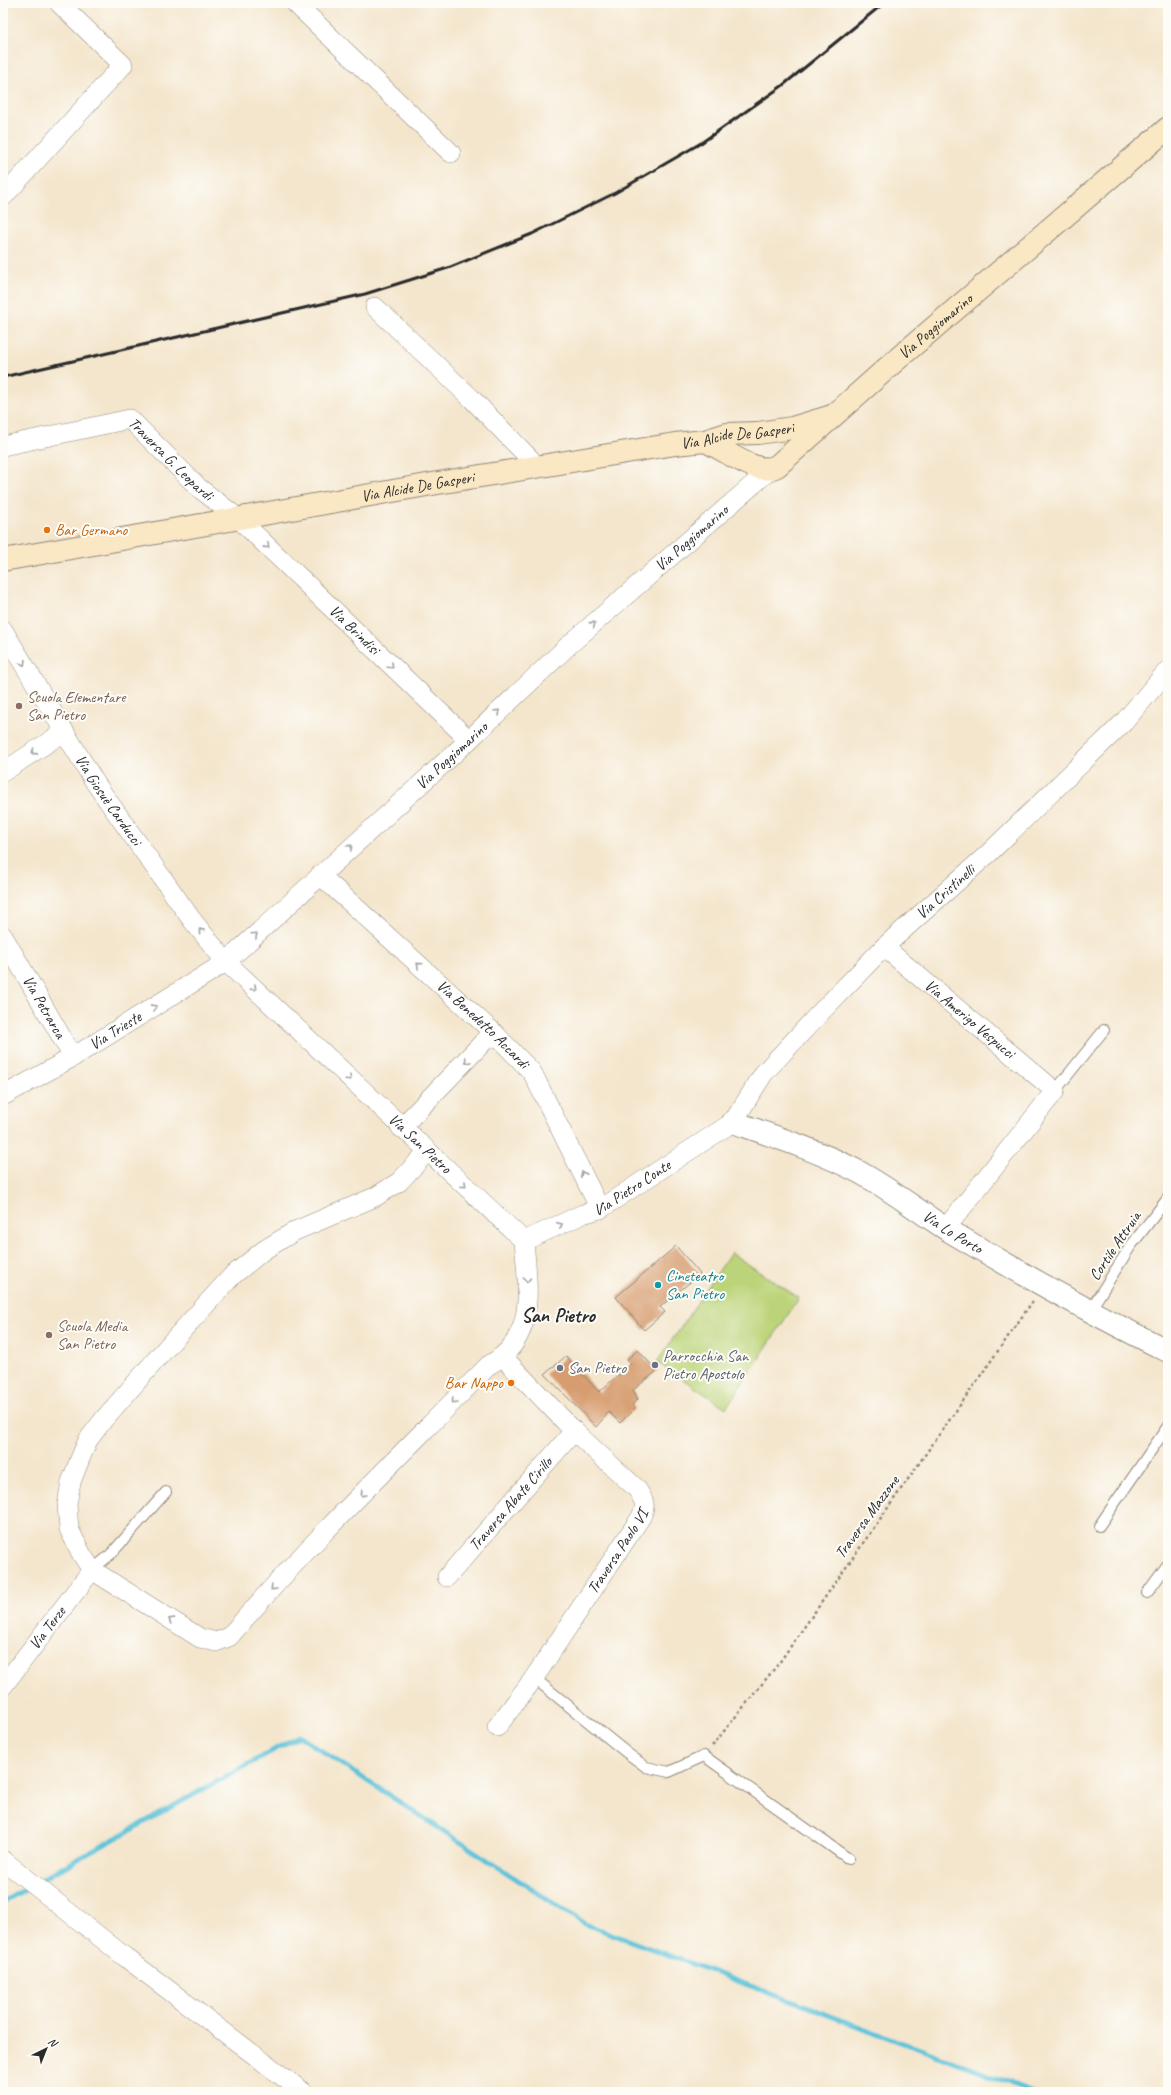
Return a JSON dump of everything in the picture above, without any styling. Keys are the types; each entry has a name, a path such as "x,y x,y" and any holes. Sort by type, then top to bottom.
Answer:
{"main road":[{"name":"Via Poggiomarino","path":"777,465 832,416 1168,128"},
{"name":"Via Alcide De Gasperi","path":"3,560 538,467 675,444 705,441 727,434 765,432 805,425 832,416"},
{"path":"705,441 749,464 761,469 777,465 788,448 783,438 765,432 750,437 742,446 749,464"}],"street":[{"path":"3,197 123,65 59,3"},
{"path":"295,3 451,153"},
{"path":"375,307 472,399 538,467"},
{"name":"Traversa G. Leopardi","path":"3,446 130,419 199,488 239,519"},
{"name":"Via Poggiomarino","path":"226,962 469,740 569,645 777,465"},
{"name":"Via Brindisi","path":"239,519 469,740"},
{"name":"Via Giosuè Carducci","path":"3,630 96,784 188,914 226,962"},
{"name":"Via Cristinelli","path":"733,1122 764,1073 884,947 989,853 1124,722 1168,670"},
{"path":"3,772 64,732"},
{"name":"Via Benedetto Accardi","path":"320,875 493,1032 532,1072 600,1209"},
{"name":"Via Petrarca","path":"3,936 73,1057"},
{"name":"Via Amerigo Vespucci","path":"884,947 1055,1091"},
{"name":"Via Trieste","path":"3,1096 73,1057 226,962"},
{"name":"Via San Pietro","path":"226,962 401,1128 428,1151 524,1241"},
{"path":"401,1128 493,1032"},
{"path":"946,1228 1055,1091"},
{"name":"Via Pietro Conte","path":"524,1241 583,1214 600,1209 733,1122"},
{"name":"Via Lo Porto","path":"733,1122 813,1150 860,1173 946,1228 1043,1286 1089,1312 1168,1351"},
{"path":"428,1151 399,1182 375,1197 295,1231 264,1250 232,1276 104,1419 88,1440 80,1459 67,1504 69,1529 92,1570 200,1638 216,1642 229,1637 315,1543 489,1365 503,1357 516,1343 526,1315 527,1274 524,1241"},
{"name":"Traversa Paolo VI","path":"497,1728 534,1678 644,1510 645,1501 637,1490 574,1431 503,1357"},
{"name":"Traversa Abate Cirillo","path":"446,1577 574,1431"},
{"name":"Via Terze","path":"3,1686 92,1570"},
{"path":"3,1860 125,1957 303,2092"}],"lane":[{"path":"1055,1091 1104,1030"},
{"name":"Cortile Attruia","path":"1089,1312 1130,1246 1168,1198"},
{"path":"1099,1526 1168,1426"},
{"path":"92,1570 111,1554 166,1492"},
{"path":"1148,1593 1168,1564"},
{"path":"534,1678 626,1753 646,1767 669,1772 704,1756 849,1859"}],"path":[{"name":"Traversa Mazzone","path":"704,1756 779,1663 1043,1286"}],"green space":[{"path":"731,1253 799,1298 726,1408 657,1362"}],"building":[{"name":"Cineteatro San Pietro","path":"676,1246 700,1274 660,1307 665,1312 644,1330 616,1297"},
{"path":"638,1350 657,1371 633,1390 638,1399 632,1405 635,1408 620,1423 609,1412 596,1427 545,1374 566,1356 599,1392 631,1364 627,1359"}],"waterway":[{"path":"37,1882 299,1736 585,1924 1034,2092"},
{"path":"3,1902 30,1886"}],"railway":[{"path":"3,377 365,294 448,268 532,234 615,193 701,143 782,86 884,3"}],"place":[{"name":"Bar Germano","path":"47,530"},
{"name":"Scuola Elementare San Pietro","path":"19,706"},
{"name":"Cineteatro San Pietro","path":"658,1285"},
{"name":"Scuola Media San Pietro","path":"49,1335"},
{"name":"Parrocchia San Pietro Apostolo","path":"655,1365"},
{"name":"San Pietro","path":"560,1368"},
{"name":"Bar Nappo","path":"511,1383"}],"district":[{"name":"San Pietro","path":"558,1315"}]}
